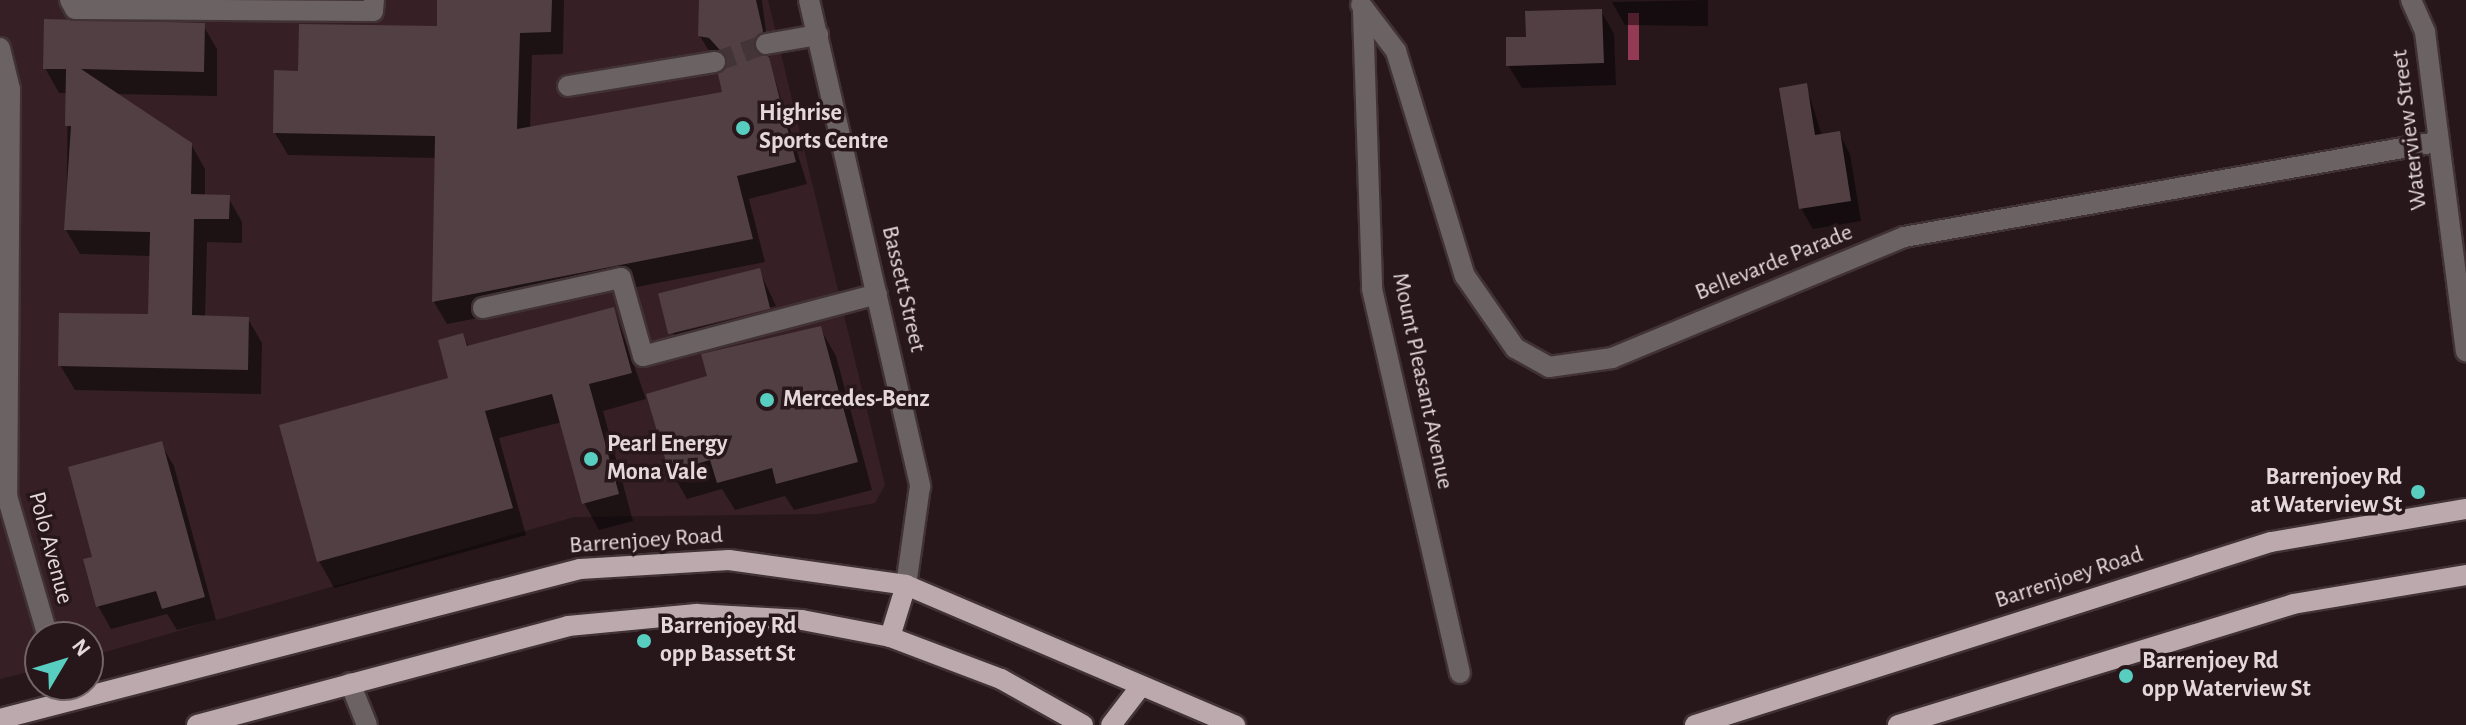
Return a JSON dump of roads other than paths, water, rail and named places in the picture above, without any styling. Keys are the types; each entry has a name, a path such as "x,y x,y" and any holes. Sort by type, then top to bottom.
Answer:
{"main road":[{"name":"Barrenjoey Road","path":"1695,725 2271,542 2466,509"},
{"name":"Barrenjoey Road","path":"104,684 580,569 729,560 906,585 1235,725"},
{"path":"1898,725 2293,604 2466,575"},
{"name":"Bassett Street","path":"890,637 906,585"},
{"path":"197,725 350,683 632,616 752,615 890,637 1001,679 1083,725"},
{"path":"1111,725 1141,686"},
{"name":"Barrenjoey Road","path":"0,719 46,701"}],"street":[{"path":"70,0 75,9 373,11 374,0"},
{"name":"Bassett Street","path":"809,0 920,486 906,585"},
{"name":"Waterview Street","path":"2411,0 2425,32 2436,142 2466,351"},
{"name":"Bellevarde Parade","path":"1361,2 1396,51 1465,276 1515,348 1549,367 1612,358 1904,237 2436,142"},
{"name":"Mount Pleasant Avenue","path":"1361,2 1372,289 1460,673"},
{"path":"766,44 818,35"},
{"name":"Polo Avenue","path":"0,48 10,89 2,226 7,496 43,621"},
{"path":"568,86 715,62"},
{"path":"483,308 621,278 643,356 877,294"},
{"path":"350,683 367,725"}],"tunnel":[{"path":"715,62 766,44"}],"place":[{"name":"Highrise Sports Centre","path":"743,128"},
{"name":"Mercedes-Benz","path":"767,400"},
{"name":"Pearl Energy Mona Vale","path":"591,459"},
{"name":"Barrenjoey Rd at Waterview St","path":"2418,492"},
{"name":"Barrenjoey Rd opp Bassett St","path":"644,641"},
{"name":"Barrenjoey Rd opp Waterview St","path":"2126,676"}]}
